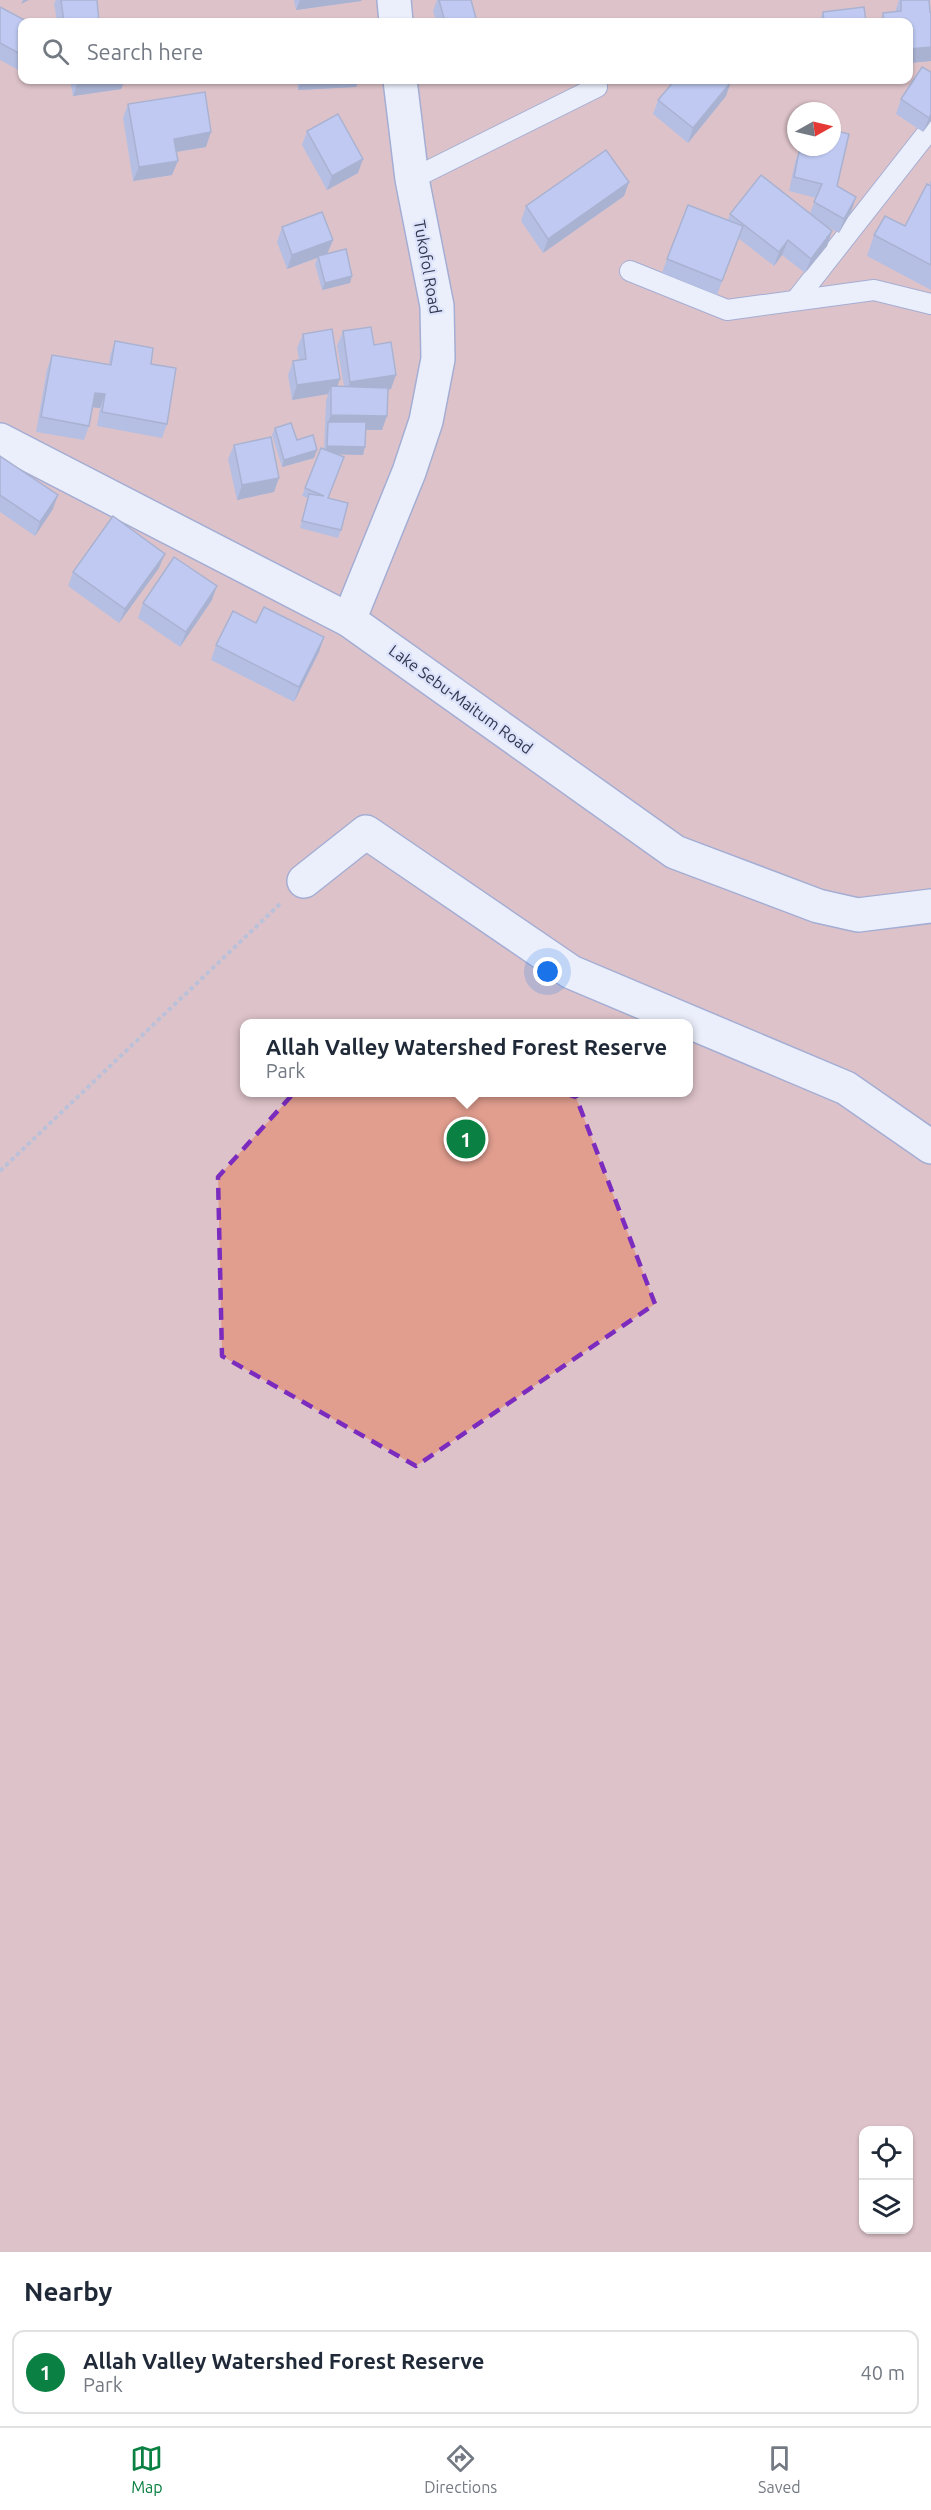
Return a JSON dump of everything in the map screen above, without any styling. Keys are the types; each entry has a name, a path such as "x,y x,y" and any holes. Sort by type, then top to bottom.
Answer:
{"street":[{"path":"394,0 396,18"},
{"name":"Tukofol Road","path":"349,620 409,472 426,421 438,359 437,306 412,179 400,84"},
{"name":"Lake Sebu-Maitum Road","path":"0,440 349,620 675,852 818,906 858,915 931,906"},
{"path":"304,881 366,832 571,972 682,1019"},
{"path":"693,1023 846,1088 931,1146"}],"lane":[{"path":"412,179 597,87"},
{"path":"796,300 931,128"},
{"path":"630,271 727,310 874,290 931,304"}],"path":[{"path":"0,1171 304,881"}],"highlighted area":[{"path":"358,1022 576,1097 655,1304 416,1466 222,1356 218,1177"}],"shaded area":[{"path":"0,0 931,0 931,2252 0,2252"}],"building":[{"path":"61,0 97,0 99,18 63,18"},
{"path":"439,0 471,0 476,18 444,18"},
{"path":"901,0 929,0 931,47 913,49 913,18 884,18 883,13 901,11"},
{"path":"0,7 21,18 18,18 18,53 0,43"},
{"path":"864,7 865,18 824,18 823,12"},
{"path":"922,67 931,72 931,114 929,118 901,99 913,84"},
{"path":"672,84 729,84 693,128 658,100"},
{"path":"205,92 211,132 174,139 178,161 139,167 128,104"},
{"path":"338,114 363,159 332,176 307,131"},
{"path":"841,132 849,134 837,186 856,197 844,219 814,202 822,184 794,177 798,156 841,156"},
{"path":"606,150 629,182 548,239 526,206"},
{"path":"761,175 832,231 811,259 788,240 779,252 730,214"},
{"path":"927,184 931,186 931,265 874,235 885,216 905,226"},
{"path":"688,205 743,226 722,281 667,259"},
{"path":"322,212 333,240 292,255 282,227"},
{"path":"346,249 352,276 325,283 318,256"},
{"path":"371,327 374,345 391,342 396,375 350,382 343,331"},
{"path":"332,329 340,379 297,385 293,361 306,359 303,334"},
{"path":"115,341 153,348 151,364 176,368 167,424 102,412 105,394 95,393 89,426 41,417 52,355 111,365"},
{"path":"331,386 388,388 387,416 331,415"},
{"path":"328,422 366,422 365,447 327,446"},
{"path":"291,423 297,440 313,435 317,450 284,460 275,428"},
{"path":"271,437 279,478 242,485 234,445"},
{"path":"321,448 344,457 328,498 348,503 341,530 302,521 309,494 324,496 305,488"},
{"path":"0,456 58,495 40,522 0,495"},
{"path":"113,516 165,554 125,609 73,572"},
{"path":"174,557 217,586 186,632 143,603"},
{"path":"264,607 324,637 299,687 216,645 233,611 256,623"}],"place":[{"name":"Allah Valley Watershed Forest Reserve","path":"466,1139"}]}
